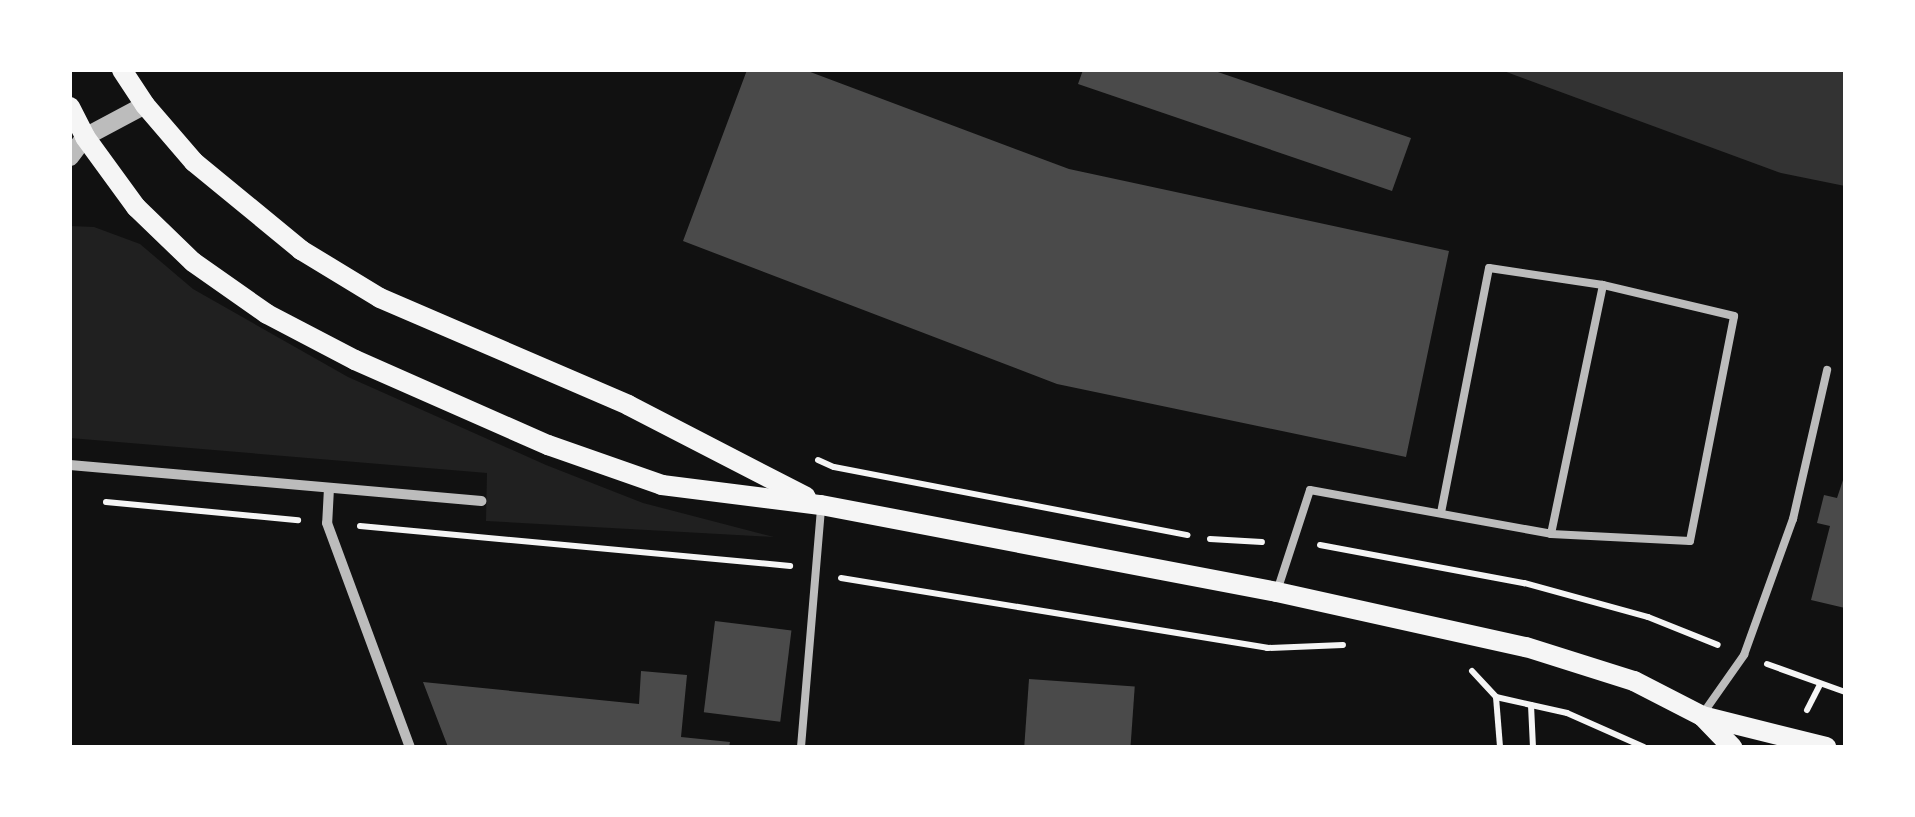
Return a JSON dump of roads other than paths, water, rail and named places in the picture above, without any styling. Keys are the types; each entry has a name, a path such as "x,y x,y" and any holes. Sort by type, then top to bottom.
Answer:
{"main road":[{"path":"122,70 145,105 194,162 302,250 380,298 628,405 821,505"},
{"path":"70,107 78,138 136,207 193,262 267,314 355,360 548,445 662,485 821,505 1276,592 1526,647 1634,682 1702,716 1826,747"},
{"path":"1702,716 1732,747"}],"street":[{"path":"70,157 78,138 145,105"},
{"path":"70,465 481,502"},
{"path":"329,488 326,523 410,747"}],"lane":[{"path":"1276,592 1310,490 1551,534 1690,540 1734,316 1603,284 1489,268 1441,512"},
{"path":"1551,534 1603,284"},
{"path":"1702,716 1744,655 1792,519 1827,370"},
{"path":"801,747 821,505"}]}
